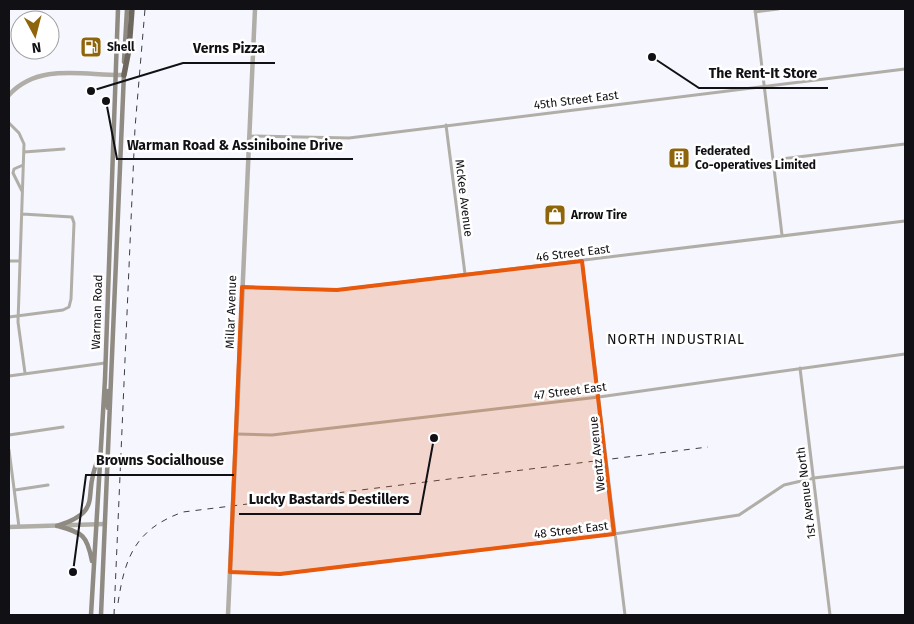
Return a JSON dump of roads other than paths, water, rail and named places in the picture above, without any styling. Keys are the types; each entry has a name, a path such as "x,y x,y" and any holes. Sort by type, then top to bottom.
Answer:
{"highway":[{"path":"124,75 129,49 132,9"}],"main road":[{"name":"Warman Road","path":"91,615 105,363 118,9"},
{"name":"Warman Road","path":"101,615 127,9"},
{"path":"105,363 108,372 107,398 110,419"},
{"path":"57,526 77,520 86,511 90,499 92,472 100,456"},
{"path":"57,526 76,530 84,537 89,547 93,571"}],"street":[{"name":"Millar Avenue","path":"228,615 255,9"},
{"path":"778,9 755,10 782,235"},
{"name":"45th Street East","path":"249,136 339,138 905,69"},
{"path":"9,95 30,79 45,74 124,75"},
{"path":"9,123 21,136 24,152 18,316 25,373"},
{"name":"McKee Avenue","path":"446,125 465,274"},
{"path":"773,160 905,144"},
{"path":"24,152 64,149"},
{"path":"23,194 13,173 14,170 24,164"},
{"path":"9,317 70,307 73,252 72,217 22,214"},
{"name":"46 Street East","path":"242,286 328,291 905,221"},
{"name":"Wentz Avenue","path":"582,260 625,615"},
{"path":"9,261 20,261"},
{"name":"47 Street East","path":"236,434 290,433 599,397 905,354"},
{"path":"9,376 105,363"},
{"name":"1st Avenue North","path":"800,368 830,615"},
{"path":"9,435 63,427"},
{"path":"9,450 19,527"},
{"name":"48 Street East","path":"230,572 280,574 614,534 739,515 784,485 814,478 905,467"},
{"path":"14,490 48,485"},
{"path":"9,527 105,524"}],"railway":[{"path":"114,615 135,128 145,9"},
{"path":"118,603 124,571 136,546 154,527 183,512 708,447"}],"place":[{"name":"Shell","path":"91,47"},
{"name":"The Rent-It Store","path":"652,57"},
{"name":"Verns Pizza","path":"91,91"},
{"name":"Warman Road & Assiniboine Drive","path":"106,101"},
{"name":"Federated Co-operatives Limited","path":"679,158"},
{"name":"Arrow Tire","path":"555,215"},
{"name":"Lucky Bastards Destillers","path":"434,438"},
{"name":"Browns Socialhouse","path":"73,572"}],"district":[{"name":"NORTH INDUSTRIAL","path":"676,339"}]}
